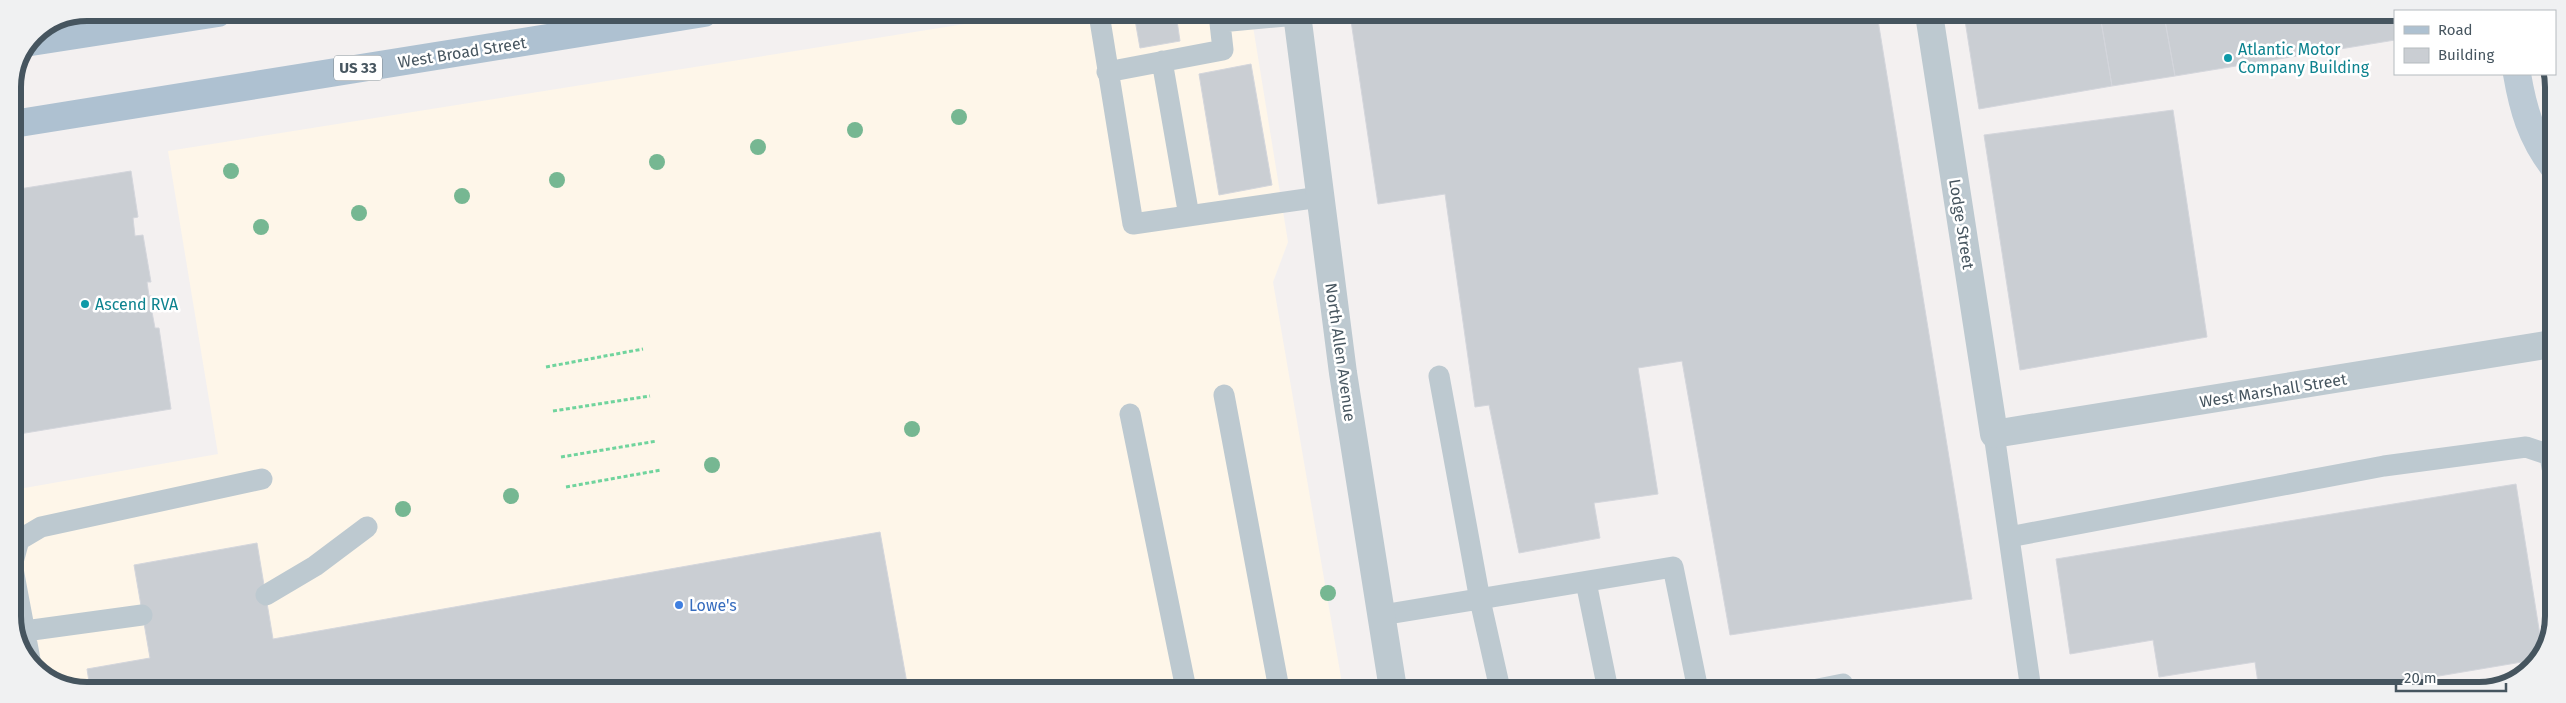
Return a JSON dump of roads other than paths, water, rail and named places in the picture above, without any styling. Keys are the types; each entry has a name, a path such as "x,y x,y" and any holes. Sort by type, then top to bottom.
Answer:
{"main road":[{"path":"42,40 166,21"},
{"name":"West Broad Street","path":"21,123 654,21"}],"street":[{"name":"North Allen Avenue","path":"1298,21 1343,373 1392,682"},
{"name":"Lodge Street","path":"1930,21 1994,434"},
{"path":"2517,75 2530,130 2545,153"},
{"name":"West Marshall Street","path":"1994,434 2545,345"}],"lane":[{"path":"1100,21 1133,224 1320,197"},
{"path":"1107,72 1223,50 1220,21"},
{"path":"1162,62 1189,216"},
{"path":"1439,376 1480,600 1498,682"},
{"path":"1224,395 1278,682"},
{"path":"1130,414 1185,682"},
{"path":"1994,434 2030,682"},
{"path":"2009,537 2384,466 2526,447 2545,453"},
{"path":"21,539 41,527 262,479"},
{"path":"266,594 315,566 367,527"},
{"path":"1382,615 1436,604 1480,600 1672,567 1696,682"},
{"path":"1586,582 1606,682"},
{"path":"21,610 27,643"},
{"path":"25,631 142,615"}],"place":[{"name":"Atlantic Motor Company Building","path":"2228,58"},
{"name":"Ascend RVA","path":"85,304"},
{"name":"Lowe's","path":"679,605"}]}
